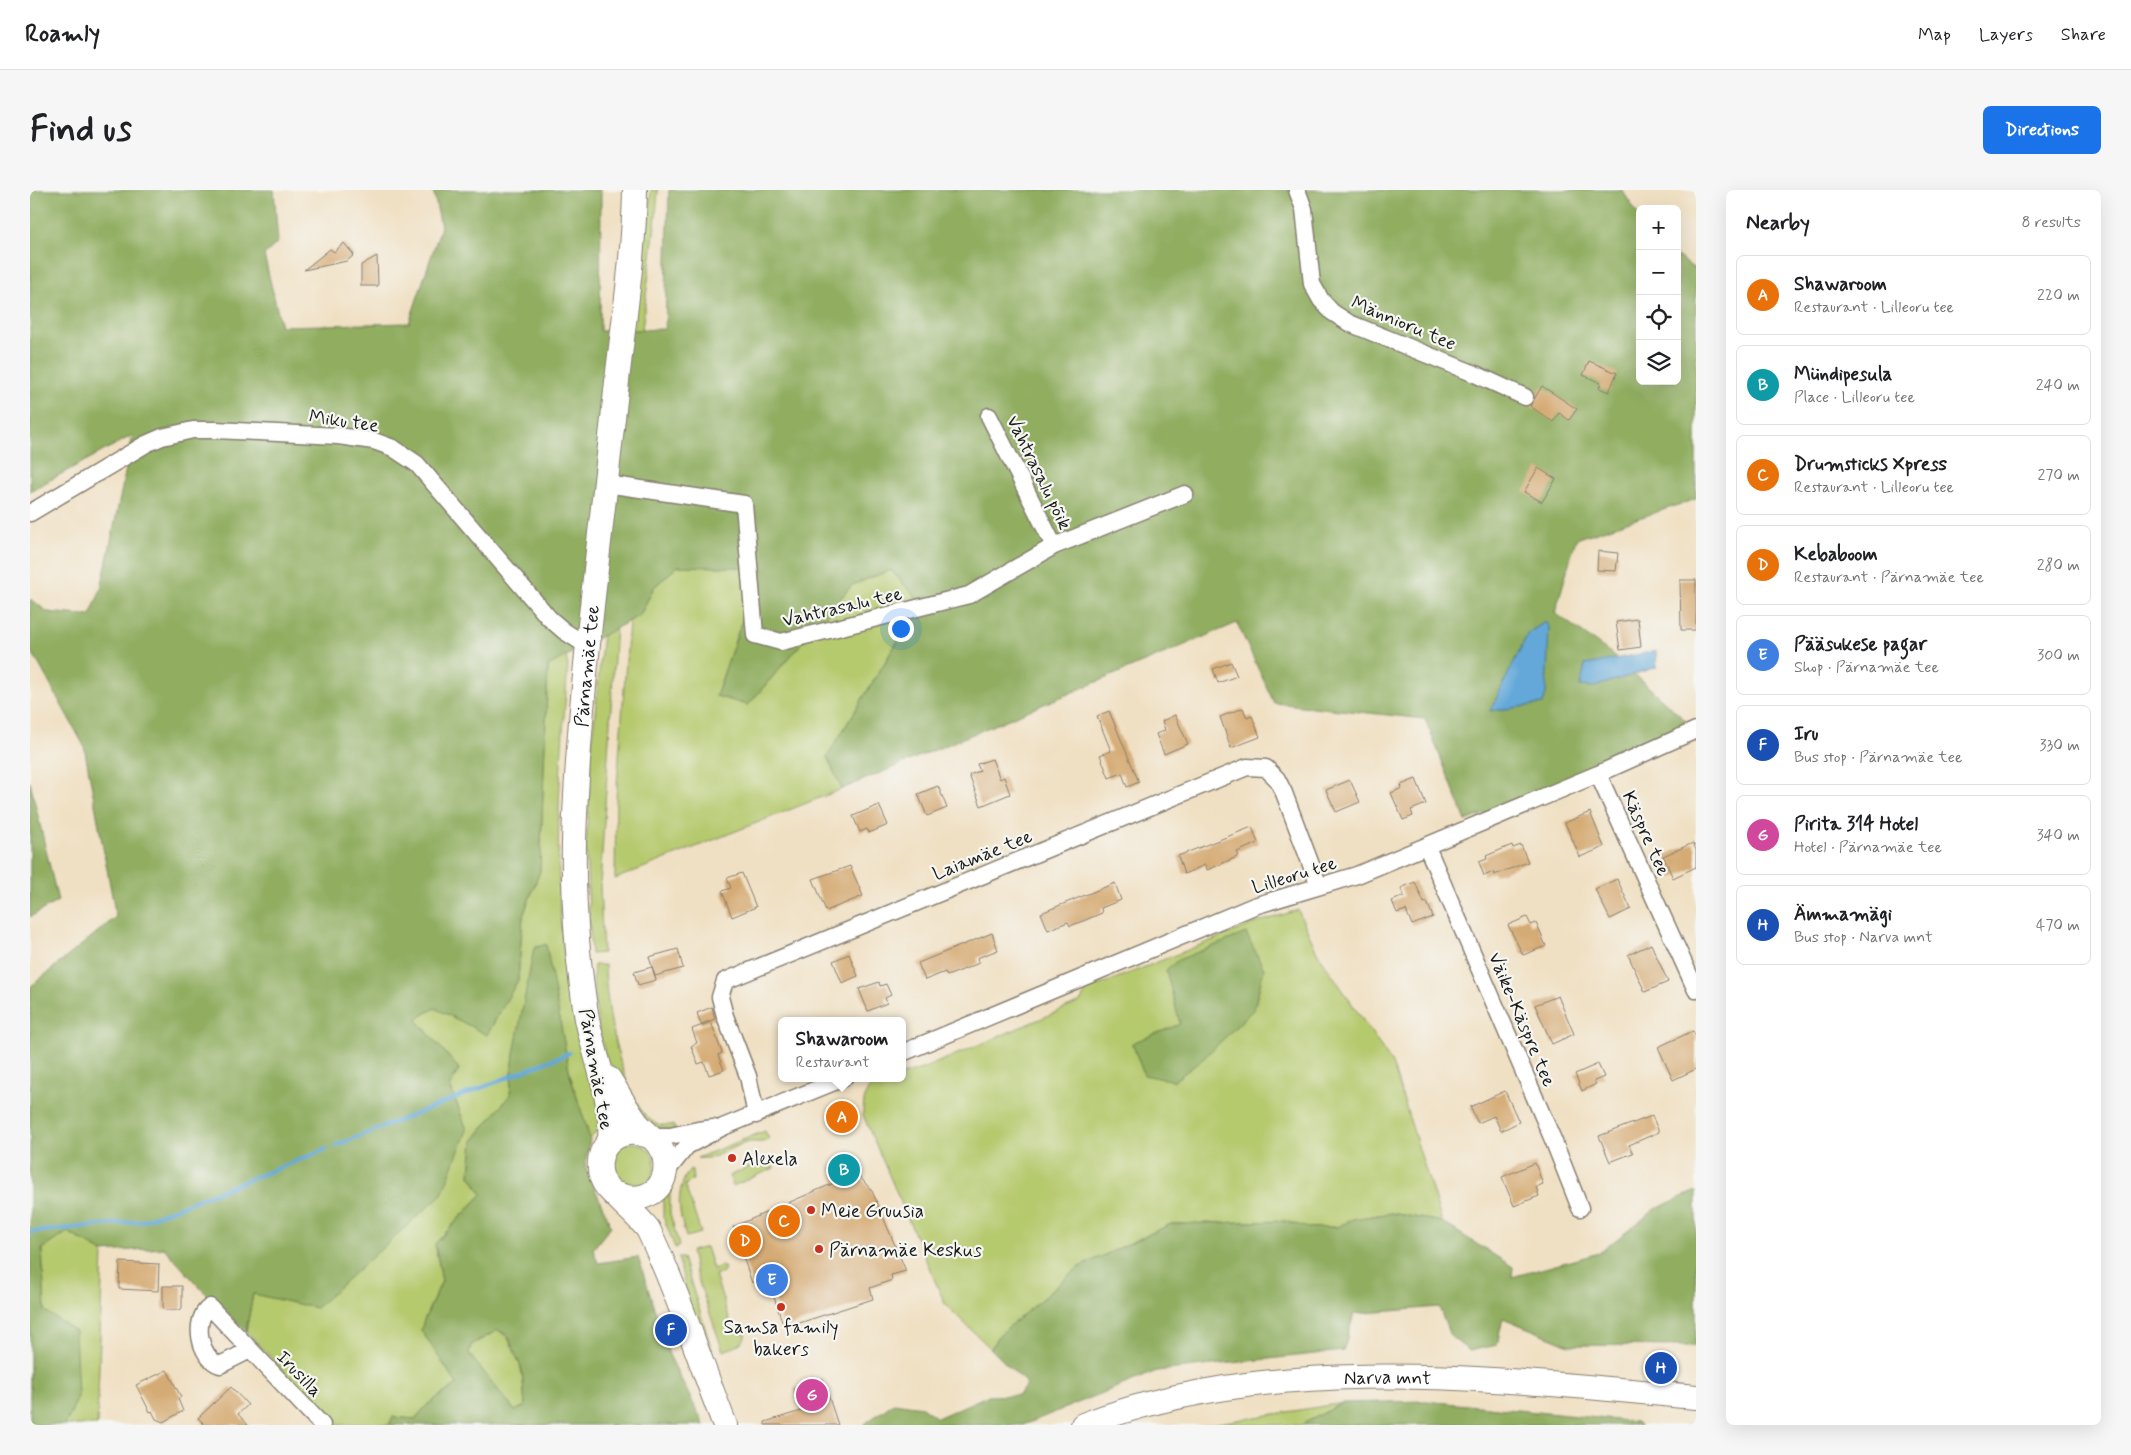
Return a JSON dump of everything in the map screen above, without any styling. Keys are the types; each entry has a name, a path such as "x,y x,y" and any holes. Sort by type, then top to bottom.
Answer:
{"main road":[{"name":"Pärnamäe tee","path":"610,1141 609,1108 584,993 575,899 576,784 629,274 635,190"},
{"path":"598,1060 627,1109 649,1136 660,1145 666,1158 659,1192 687,1323"},
{"path":"649,1136 639,1132 629,1132 618,1135 610,1141 602,1154 600,1169 602,1179 608,1188 616,1194 648,1229 687,1323 725,1425"},
{"path":"616,1194 625,1198 636,1199 659,1192"},
{"name":"Narva mnt","path":"1082,1425 1185,1394 1241,1386 1355,1377 1490,1379 1696,1398"}],"street":[{"name":"Männioru tee","path":"1297,190 1304,209 1312,284 1321,300 1332,312 1349,322 1476,374 1525,397"},
{"name":"Vahtrasalu põik","path":"989,416 1054,546"},
{"name":"Miku tee","path":"30,513 132,452 162,437 178,433 193,430 234,430 338,436 374,441 393,448 417,464 549,618 564,631 589,647"},
{"name":"Vahtrasalu tee","path":"606,484 744,504 755,635 781,642 969,595 1054,546 1185,494"},
{"name":"Lilleoru tee","path":"906,1051 1254,906 1357,875 1598,774 1696,730"},
{"name":"Laiamäe tee","path":"756,1115 748,1076 725,1016 720,997 725,981 1247,766 1266,768 1277,779 1319,886"},
{"name":"Käspre tee","path":"1598,774 1696,990"},
{"name":"Väike-Käspre tee","path":"1427,846 1554,1142 1580,1208"},
{"path":"659,1192 688,1146 723,1127 834,1082"},
{"path":"649,1136 670,1136 723,1127"},
{"name":"Irusilla","path":"250,1350 322,1425"}],"green space":[{"path":"30,190 274,190 278,242 264,255 281,326 409,323 441,227 433,190 601,190 600,331 665,329 669,190 1622,190 1636,212 1636,385 1681,385 1681,259 1696,270 1696,499 1576,539 1555,613 1612,654 1686,721 1593,772 1466,821 1425,719 1274,703 1237,623 842,789 827,757 921,603 891,570 852,585 748,705 716,696 760,568 678,566 654,587 640,615 548,666 540,871 523,916 518,980 487,1035 435,1008 416,1019 459,1069 450,1086 467,1130 442,1194 316,1308 253,1294 246,1331 202,1290 164,1248 103,1252 67,1232 42,1249 45,1311 75,1331 78,1397 65,1425 30,1425 30,987 116,917 84,746 30,651 30,599 48,612 90,616 101,589 133,435 30,491"},
{"path":"651,190 658,190 656,216 629,434 623,512 600,886 603,953 591,954 586,849 591,753 640,263 648,225"},
{"path":"709,565 761,568 716,696 748,705 852,585 891,570 921,603 827,757 842,789 615,879 616,798 629,621 640,615 654,587 678,566"},
{"path":"566,656 568,666 559,827 560,907 563,947 575,1022 604,1123 590,1139 570,1075 565,1050 514,1054 510,1095 473,1141 470,1175 482,1194 435,1244 442,1281 421,1330 457,1384 427,1405 415,1419 393,1417 389,1425 333,1425 246,1331 253,1294 467,1130 450,1086 459,1069 416,1019 435,1008 518,980 523,916 540,871 548,665"},
{"path":"30,782 58,901 30,917"},
{"path":"1298,910 1317,952 1392,1063 1442,1222 1391,1213 1353,1219 1337,1227 1308,1228 1285,1221 1171,1224 1079,1267 997,1337 991,1349 945,1304 863,1115 863,1105 868,1091 877,1082 906,1082 906,1074 922,1069 1080,1002 1087,990 1253,924"},
{"path":"1246,933 1264,969 1254,1009 1203,1059 1174,1081 1144,1075 1132,1043 1180,1024 1166,970 1178,960"},
{"path":"546,944 570,1075 590,1139 585,1166 611,1226 593,1249 598,1263 638,1257 669,1355 704,1425 389,1425 393,1417 415,1419 427,1405 457,1384 421,1330 442,1281 435,1244 482,1194 470,1175 473,1141 510,1095 514,1054 534,948","holes":["498,1330 508,1336 522,1370 525,1406 515,1411 469,1354 471,1345"]},
{"path":"594,965 605,965 608,1002 617,1050 633,1095 643,1112 655,1123 673,1125 676,1130 653,1128 610,1068 597,1018 593,976"},
{"path":"765,1131 769,1139 766,1141 746,1143 716,1156 697,1158"},
{"path":"633,1143 645,1147 651,1153 655,1165 651,1177 645,1183 633,1187 621,1183 615,1177 611,1165 615,1153 621,1147"},
{"path":"769,1158 774,1168 733,1186 729,1176"},
{"path":"690,1169 692,1170 693,1180 685,1185 701,1233 686,1237 679,1203 682,1186"},
{"path":"670,1190 670,1213 679,1246 675,1248 663,1216 663,1194"},
{"path":"1696,1191 1696,1346 1569,1345 1503,1318 1497,1345 1469,1351 1450,1336 1439,1307 1354,1314 1343,1351 1157,1371 1023,1425 863,1425 894,1403 922,1407 937,1418 987,1396 1019,1395 1027,1384 991,1349 997,1337 1079,1267 1171,1224 1285,1221 1308,1228 1337,1227 1353,1219 1391,1213 1442,1222 1513,1267 1512,1277 1599,1253 1657,1208"},
{"path":"68,1232 103,1252 97,1425 65,1425 78,1397 45,1311 42,1248"},
{"path":"706,1247 713,1269 722,1266 725,1268 723,1272 715,1275 732,1328 743,1325 745,1331 744,1339 741,1342 723,1351 695,1271 691,1251"},
{"path":"678,1258 683,1258 712,1350 700,1334 695,1321"},
{"path":"498,1330 512,1345 520,1364 525,1406 515,1411 469,1354 471,1345"},
{"path":"1427,1401 1637,1422 1640,1425 1301,1425 1343,1403"},
{"path":"1343,1403 1301,1425 1206,1425"}],"water":[{"path":"1545,622 1549,627 1546,694 1543,704 1490,711 1528,633"},
{"path":"1656,651 1657,667 1594,687 1580,686 1585,665"}],"building":[{"path":"344,243 354,255 347,261 304,270 330,249 334,252"},
{"path":"377,256 378,286 361,286 361,265"},
{"path":"1589,361 1617,373 1609,392 1599,388 1601,383 1583,375"},
{"path":"1542,386 1577,409 1569,420 1559,413 1553,422 1530,406"},
{"path":"1538,468 1556,479 1542,502 1524,492"},
{"path":"1598,551 1618,553 1616,571 1597,570"},
{"path":"1680,580 1696,580 1696,630 1681,630"},
{"path":"1638,619 1641,647 1620,650 1616,622"},
{"path":"1231,662 1237,676 1218,683 1213,669"},
{"path":"1243,708 1247,718 1252,716 1260,737 1231,748 1220,717"},
{"path":"1109,711 1139,782 1127,787 1122,773 1109,778 1100,755 1111,751 1097,716"},
{"path":"1175,715 1188,744 1164,754 1156,734 1165,730 1162,721"},
{"path":"992,759 1000,779 1004,777 1010,794 981,806 969,775 980,771 977,764"},
{"path":"1416,779 1426,804 1411,810 1413,816 1403,820 1391,793 1402,788 1401,785"},
{"path":"1350,780 1360,802 1336,812 1326,790"},
{"path":"938,786 947,808 927,816 918,794"},
{"path":"879,805 888,825 869,833 867,829 860,832 853,816"},
{"path":"1590,812 1604,847 1580,857 1565,823"},
{"path":"1252,827 1258,843 1237,852 1239,856 1219,865 1207,870 1205,865 1184,874 1178,856"},
{"path":"1693,843 1696,850 1696,867 1673,878 1663,856"},
{"path":"1512,845 1513,848 1521,845 1528,862 1494,875 1493,872 1484,876 1479,862 1487,859 1486,856"},
{"path":"850,866 863,896 826,911 813,879"},
{"path":"742,873 756,907 732,917 722,891 731,888 727,878"},
{"path":"1617,879 1631,909 1610,919 1595,889"},
{"path":"1415,882 1424,903 1427,902 1433,917 1412,925 1406,910 1397,913 1392,901 1404,896 1401,888"},
{"path":"1115,883 1121,900 1101,908 1102,913 1083,921 1070,926 1068,922 1048,930 1041,913"},
{"path":"1527,917 1531,925 1536,923 1546,946 1523,955 1508,925"},
{"path":"992,933 998,950 977,958 979,963 960,971 947,976 945,972 925,980 918,963"},
{"path":"1651,944 1668,982 1645,992 1628,955"},
{"path":"678,949 683,968 655,976 649,957"},
{"path":"849,954 858,976 842,983 833,961"},
{"path":"652,967 656,980 638,985 634,972"},
{"path":"879,982 880,986 886,984 891,995 885,998 887,1003 868,1011 859,989"},
{"path":"1558,996 1574,1034 1552,1044 1535,1005"},
{"path":"712,1007 715,1019 701,1024 697,1013"},
{"path":"711,1022 722,1053 718,1055 724,1070 709,1075 704,1062 698,1064 691,1046 697,1043 692,1029"},
{"path":"1693,1031 1696,1037 1696,1069 1673,1080 1658,1047"},
{"path":"1598,1064 1604,1077 1594,1081 1596,1084 1582,1091 1575,1074"},
{"path":"1505,1091 1519,1122 1501,1131 1494,1116 1478,1123 1470,1107"},
{"path":"1652,1116 1659,1132 1629,1145 1633,1153 1610,1162 1599,1136"},
{"name":"Pärnamäe Keskus","path":"851,1158 859,1176 872,1191 906,1271 891,1275 892,1280 870,1288 873,1299 784,1328 768,1278 752,1283 733,1227 836,1182 830,1167"},
{"path":"1535,1163 1543,1184 1536,1187 1539,1196 1514,1206 1502,1177"},
{"path":"120,1262 159,1264 158,1291 119,1289"},
{"path":"163,1286 182,1286 182,1308 180,1310 165,1310 163,1307"},
{"path":"167,1370 181,1397 178,1399 183,1411 163,1422 156,1419 152,1411 150,1412 136,1385"},
{"path":"823,1379 838,1425 765,1425 765,1422 801,1411 794,1389"},
{"path":"231,1387 248,1405 238,1414 248,1425 205,1425 198,1418"}],"waterway":[{"path":"335,1146 569,1053"},
{"path":"30,1232 143,1221 327,1149"}],"place":[{"name":"Shawaroom","path":"842,1117"},
{"name":"Alexela","path":"732,1158"},
{"name":"Mündipesula","path":"844,1170"},
{"name":"Meie Gruusia","path":"811,1210"},
{"name":"Drumsticks Xpress","path":"784,1221"},
{"name":"Kebaboom","path":"745,1241"},
{"name":"Pärnamäe Keskus","path":"819,1249"},
{"name":"Pääsukese pagar","path":"772,1280"},
{"name":"Samsa family bakers","path":"781,1307"},
{"name":"Iru","path":"671,1330"},
{"name":"Ämmamägi","path":"1661,1368"},
{"name":"Pirita 314 Hotel","path":"812,1395"}]}
